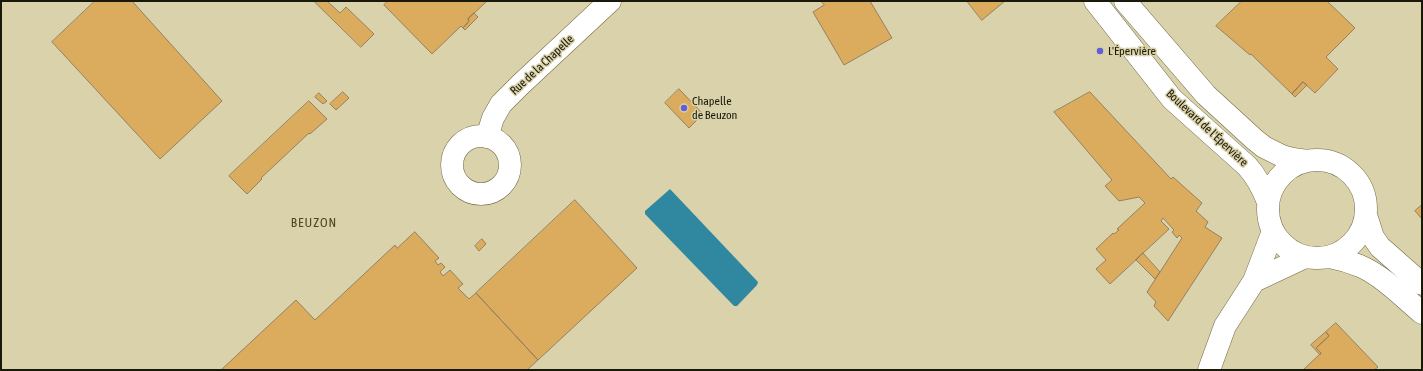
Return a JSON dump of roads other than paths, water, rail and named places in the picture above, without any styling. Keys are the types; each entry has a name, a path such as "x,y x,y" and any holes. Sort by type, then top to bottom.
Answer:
{"street":[{"name":"Rue de la Chapelle","path":"487,137 493,118 501,104 520,84 610,1"},
{"name":"Boulevard de l'Épervière","path":"1095,1 1172,99 1247,166 1255,175 1268,202"},
{"name":"Boulevard de l'Épervière","path":"1125,1 1206,95 1254,139 1264,147 1282,156 1307,161"},
{"path":"1317,160 1340,165 1352,173 1364,192 1366,215 1361,232 1354,242 1340,253 1329,257 1305,257 1294,252 1284,245 1273,231 1269,220 1268,202 1274,185 1281,175 1291,168 1307,161 1317,160"},
{"path":"1366,215 1373,237 1380,247 1422,284"},
{"path":"1209,370 1225,326 1254,281 1273,231"},
{"path":"1254,281 1305,257"},
{"path":"1329,257 1361,266 1381,279 1422,314"}],"water":[{"path":"670,189 758,282 757,285 737,306 734,306 645,214 645,211"}],"place":[{"name":"L'Épervière","path":"1100,51"},
{"name":"Chapelle de Beuzon","path":"684,108"}],"district":[{"name":"BEUZON","path":"314,223"}]}
